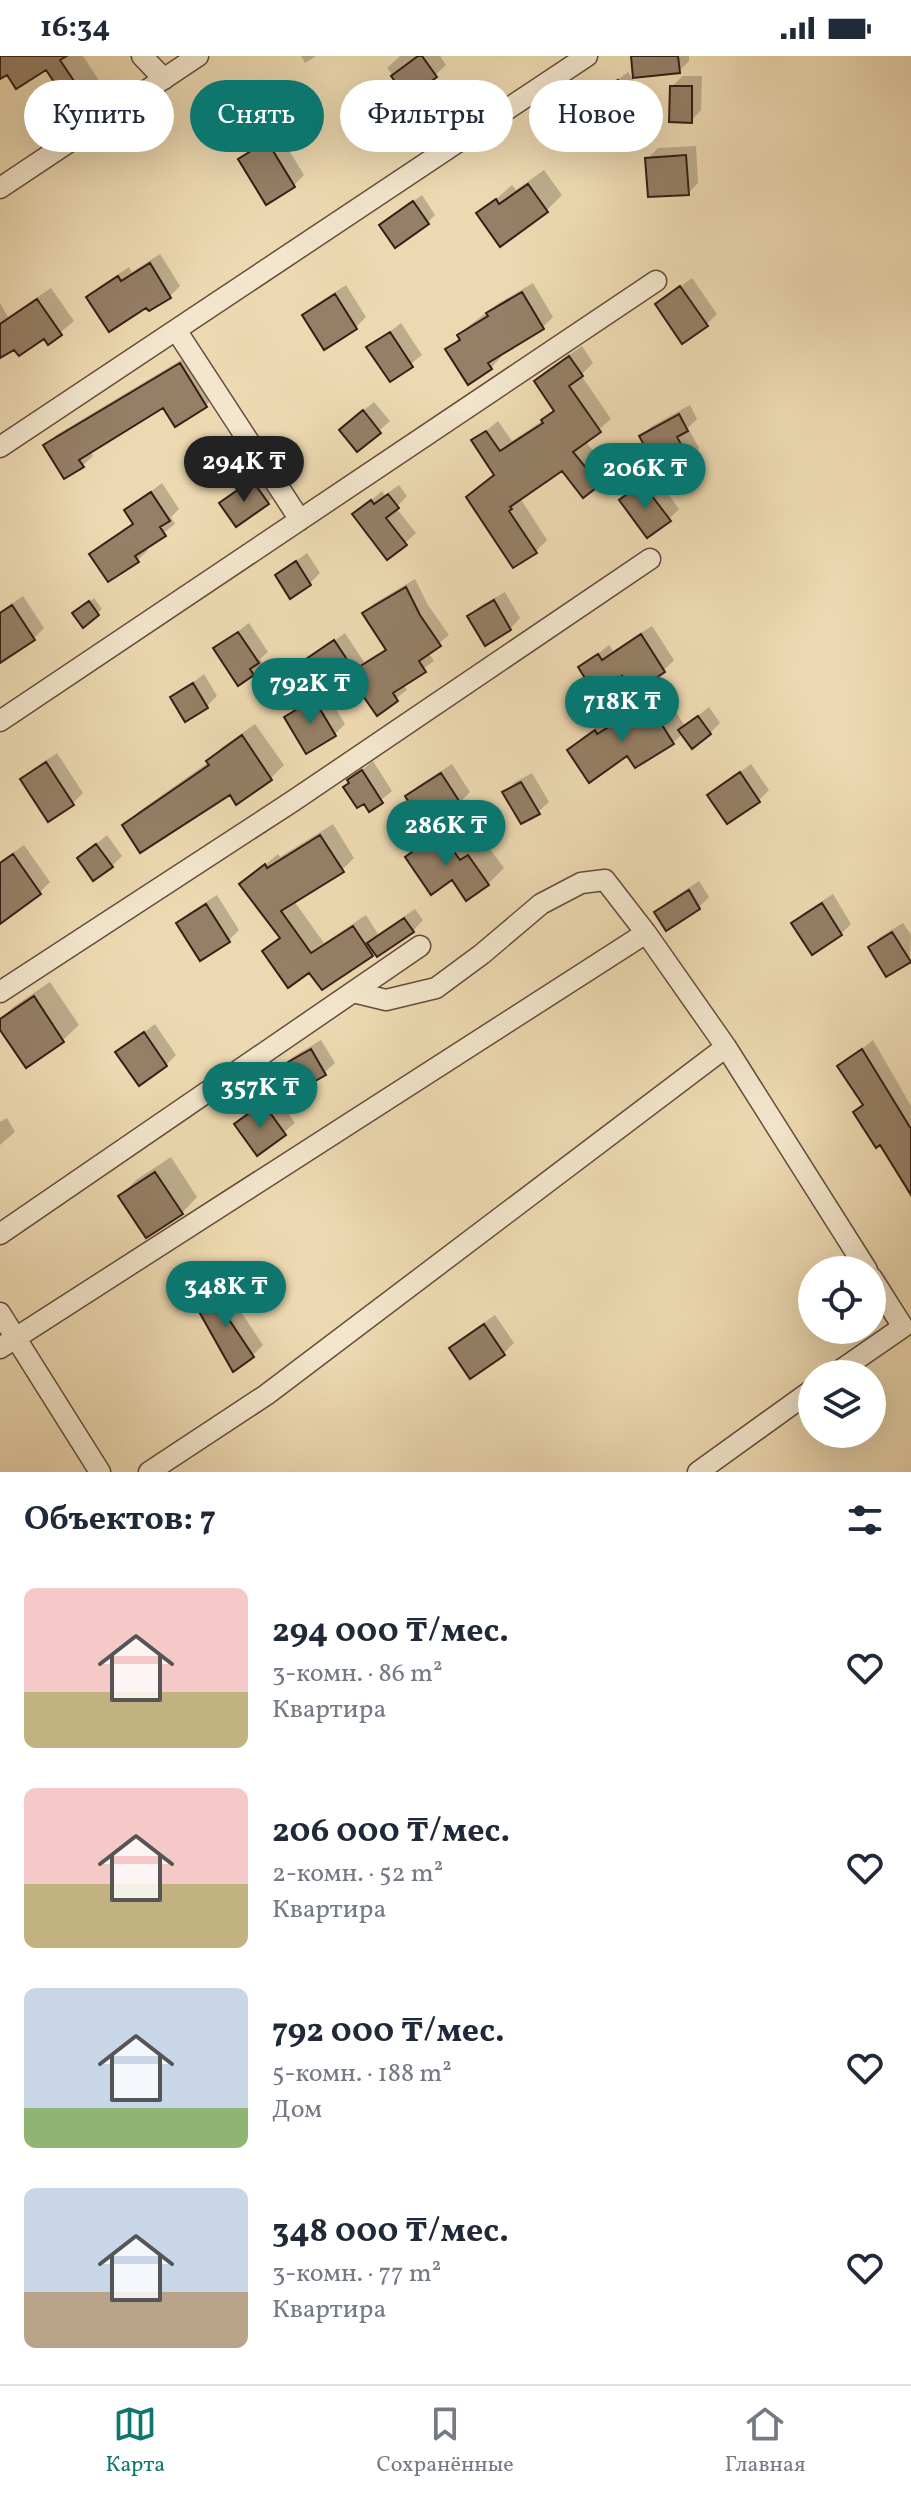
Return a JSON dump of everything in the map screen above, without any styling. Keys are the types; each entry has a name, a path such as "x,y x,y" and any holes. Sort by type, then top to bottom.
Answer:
{"street":[{"path":"142,56 164,79"},
{"path":"0,188 198,56"},
{"path":"0,447 587,56"},
{"path":"0,721 656,281"},
{"path":"176,330 300,520"},
{"path":"0,992 293,801 650,559"},
{"path":"353,992 386,1000 436,988 541,904 581,883 605,880 726,1047 858,1256"},
{"path":"8,1343 646,933"},
{"path":"0,1234 420,946"},
{"path":"149,1472 266,1395 726,1047"},
{"path":"859,1360 907,1332 886,1300"},
{"path":"0,1313 8,1343 100,1472"},
{"path":"698,1472 798,1400"}],"building":[{"path":"0,56 67,56 60,60 73,80 53,80 46,70 30,80 24,80 24,84 16,89 7,75 0,79"},
{"path":"422,56 437,77 433,80 394,80 391,76"},
{"path":"631,56 678,56 680,73 633,78"},
{"path":"670,86 692,86 692,123 669,122"},
{"path":"249,152 274,152 295,187 266,205 238,159"},
{"path":"686,155 689,195 648,197 645,158"},
{"path":"528,184 548,212 500,247 476,213 496,199 499,204"},
{"path":"413,201 429,224 395,248 379,225"},
{"path":"150,263 171,298 149,311 146,308 109,332 86,297 118,276 121,281"},
{"path":"680,286 708,326 682,344 655,304"},
{"path":"522,292 544,329 488,363 492,369 468,385 445,349 460,340 457,335 488,316 486,313"},
{"path":"335,294 357,329 324,350 302,315"},
{"path":"37,299 62,335 48,345 44,339 19,356 14,350 0,358 0,324"},
{"path":"390,332 413,367 390,382 366,347"},
{"path":"569,356 583,376 569,386 601,432 573,452 600,485 583,498 562,471 510,507 512,509 509,511 537,553 513,568 466,497 494,475 471,440 486,431 500,451 543,423 541,420 554,411 534,381"},
{"path":"180,363 207,407 175,427 163,408 79,460 84,467 64,479 43,445"},
{"path":"363,410 381,433 357,452 339,430"},
{"path":"679,414 688,431 677,437 690,460 661,476 639,436"},
{"path":"252,480 269,504 236,527 219,503"},
{"path":"642,483 671,521 647,538 619,500"},
{"path":"151,492 170,521 160,527 166,536 135,556 139,562 108,582 89,554 133,524 124,510"},
{"path":"388,494 399,508 386,518 407,545 387,560 352,514 371,500 374,504"},
{"path":"296,561 311,585 290,599 275,575"},
{"path":"406,587 441,646 419,661 426,672 393,693 398,701 377,716 352,680 329,695 306,659 334,640 354,670 386,650 362,613"},
{"path":"494,600 511,630 485,646 467,616"},
{"path":"89,601 99,615 83,628 72,613"},
{"path":"12,605 35,640 0,663 0,613"},
{"path":"238,632 259,663 250,669 254,675 238,686 213,648"},
{"path":"641,634 665,672 633,693 622,676 595,694 578,667 598,654 602,660"},
{"path":"193,683 208,708 185,722 170,697"},
{"path":"314,699 336,736 306,754 284,717"},
{"path":"648,703 674,744 635,768 627,756 589,783 567,750 595,730 597,734"},
{"path":"698,716 711,734 692,749 678,730"},
{"path":"242,735 272,780 236,805 230,795 140,853 122,825 209,765 206,761"},
{"path":"46,762 74,805 48,822 20,779"},
{"path":"362,770 383,803 369,812 364,804 357,808 343,787 349,783 347,780"},
{"path":"740,772 760,802 727,824 707,795"},
{"path":"441,773 461,804 424,827 405,796"},
{"path":"521,782 540,814 521,824 502,792"},
{"path":"440,832 460,860 468,855 489,885 466,901 452,880 431,895 405,857"},
{"path":"320,835 344,872 281,911 311,953 353,926 373,956 322,990 309,973 288,988 262,951 280,938 239,884 265,864 267,868"},
{"path":"96,844 113,867 93,881 77,858"},
{"path":"13,854 41,894 0,924 0,863"},
{"path":"689,890 700,909 666,931 654,912"},
{"path":"822,903 842,935 812,955 791,923"},
{"path":"206,904 230,942 200,961 176,923"},
{"path":"404,918 414,932 377,957 367,943"},
{"path":"892,932 911,962 886,977 868,947"},
{"path":"34,996 64,1042 26,1068 0,1030 0,1019"},
{"path":"144,1032 167,1066 139,1086 115,1052"},
{"path":"311,1049 326,1075 296,1092 281,1066"},
{"path":"862,1049 911,1129 911,1195 880,1145 876,1148 853,1112 863,1105 837,1066"},
{"path":"263,1103 286,1135 257,1156 234,1124"},
{"path":"155,1172 183,1214 146,1238 118,1196"},
{"path":"231,1288 242,1306 226,1315 254,1357 233,1372 197,1308"},
{"path":"484,1324 505,1355 470,1379 449,1348"}]}
